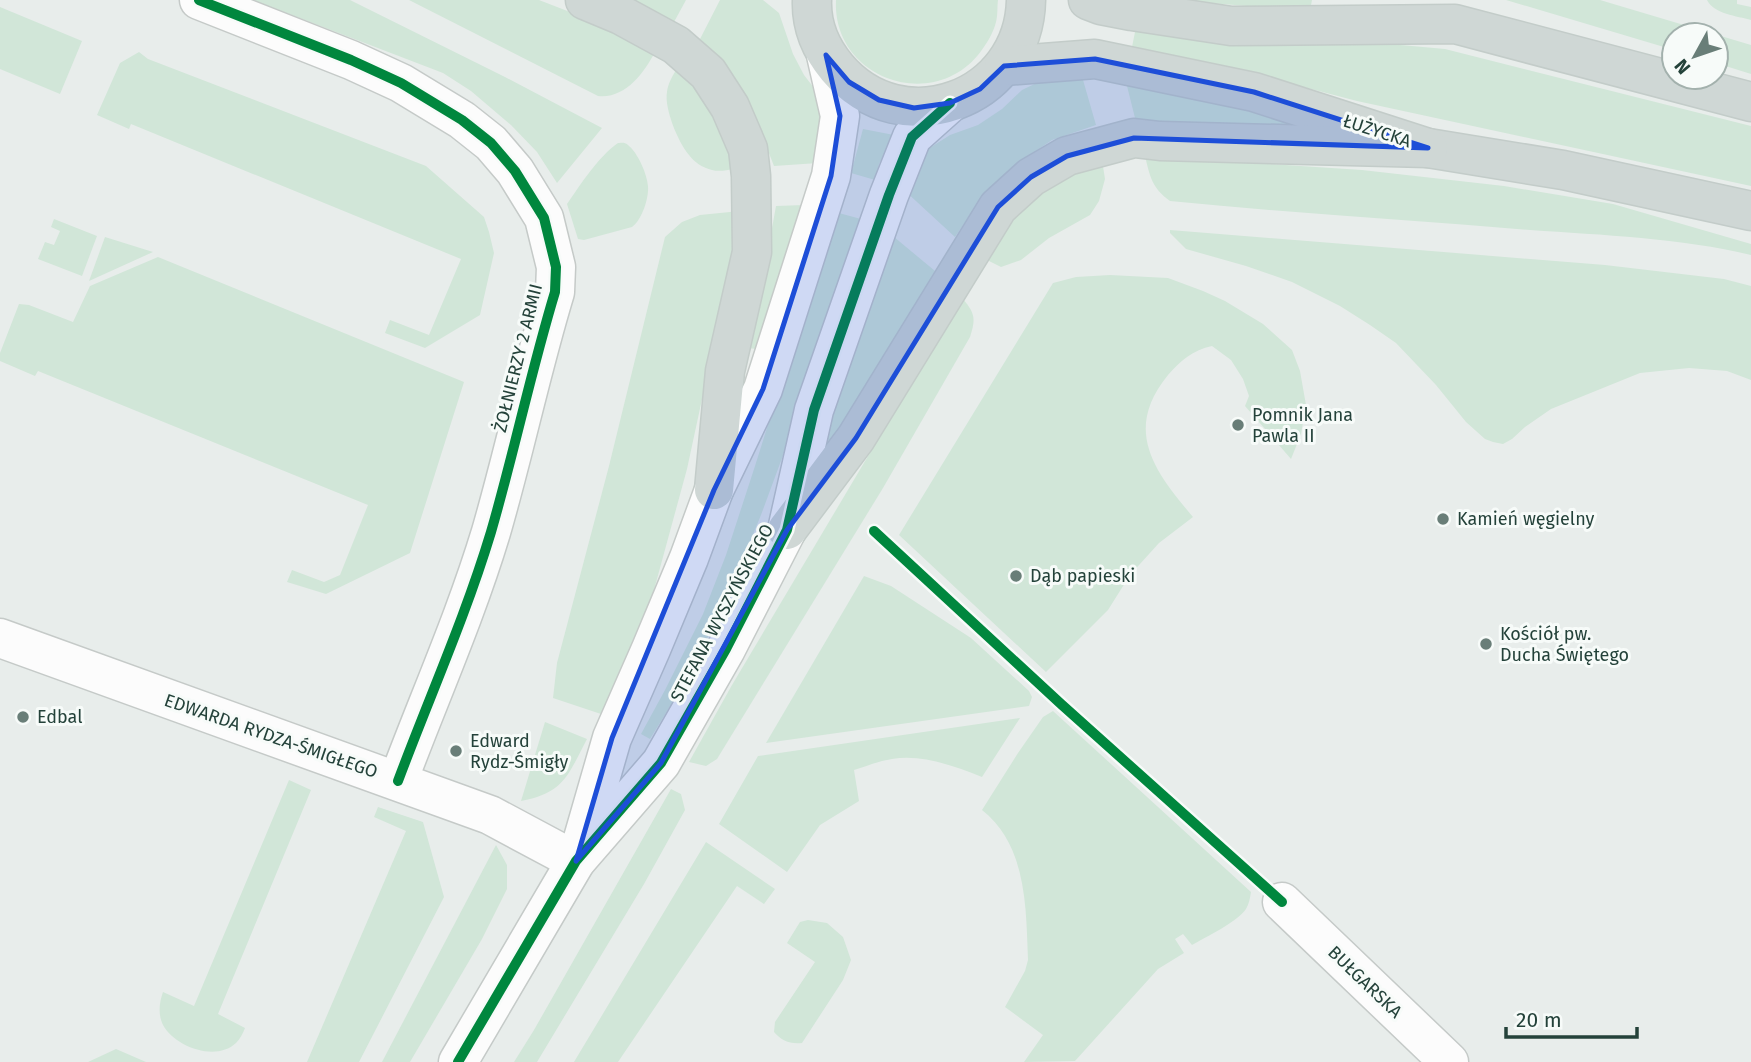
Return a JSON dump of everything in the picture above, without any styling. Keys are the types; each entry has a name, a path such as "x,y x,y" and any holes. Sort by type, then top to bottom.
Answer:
{"main road":[{"path":"585,0 621,15 676,46 708,74 730,107 748,149 752,252 725,371 714,490"},
{"path":"805,3 826,55 849,82 880,100 914,108 950,103 980,89 1004,66 1020,36 1026,0"},
{"path":"1088,0 1101,5 1231,26 1455,24"},
{"path":"1366,0 1751,102"},
{"name":"ŁUŻYCKA","path":"1004,66 1095,59 1254,92 1428,148 1563,170 1751,211"},
{"path":"787,530 856,438 998,207 1031,177 1067,156 1134,138 1160,141 1428,148"}],"street":[{"name":"ŻOŁNIERZY 2 ARMII","path":"199,0 351,60 401,83 462,120 491,143 516,171 544,219 554,256 555,292 491,531 455,639 398,781"},
{"name":"STEFANA WYSZYŃSKIEGO","path":"576,861 612,737 689,558 714,490 763,390 831,176 839,116 826,55"},
{"name":"STEFANA WYSZYŃSKIEGO","path":"458,1062 576,861 661,763 726,649 787,530 814,410 886,203 912,137 950,103"},
{"name":"EDWARDA RYDZA-ŚMIGŁEGO","path":"0,638 490,815 576,861"},
{"name":"BUŁGARSKA","path":"1282,902 1449,1062"}],"highlighted area":[{"path":"826,55 849,82 879,100 914,108 950,103 980,89 1004,66 1095,59 1254,92 1428,148 1134,138 1067,156 1031,177 998,207 856,438 787,530 661,763 576,861 612,738 714,490 763,389 831,176 840,116"}],"green space":[{"path":"253,0 350,0 602,128 557,183 537,152 511,125 471,91 443,73"},
{"path":"409,0 539,0 588,19 655,52 639,76 625,89 608,96 598,96"},
{"path":"632,0 686,0 674,22"},
{"path":"720,0 763,0 779,13 793,54 814,88 820,108 823,140 818,163 774,166 751,107 734,76 700,39"},
{"path":"836,0 998,0 995,26 978,55 958,72 935,82 911,83 888,78 867,67 850,49 839,27"},
{"path":"1172,0 1312,0 1310,11"},
{"path":"1506,0 1600,0 1670,21 1660,21 1660,46"},
{"path":"1707,0 1737,0 1737,4 1751,7 1751,20 1720,11"},
{"path":"0,7 82,41 60,94 0,69"},
{"path":"1136,27 1445,49 1751,126 1751,186 1357,101 1239,70 1132,47"},
{"path":"1730,39 1751,45 1751,74 1730,67"},
{"path":"139,52 148,59 426,166 484,217 494,253 480,315 425,348 385,333 390,320 429,335 461,259 131,124 129,129 97,115 120,63"},
{"path":"678,67 694,82 729,142 734,169 717,171 702,166 691,158 681,142 670,116 667,99 668,85"},
{"path":"1081,73 1096,125 1052,140 1015,165 985,193 955,237 904,190 928,149 950,135 978,125 1002,109 1022,90 1049,77"},
{"path":"1126,82 1294,118 1292,128 1136,122"},
{"path":"863,129 894,135 879,164 875,180 851,173"},
{"path":"618,143 625,143 632,149 644,170 648,186 644,208 632,227 584,240 578,239 567,204 597,163"},
{"path":"1145,156 1362,170 1504,186 1613,204 1751,244 1751,255 1641,238 1170,201 1153,182"},
{"path":"1102,160 1105,179 1099,201 1090,215 1049,238 1021,260 1001,267 985,259 1004,227 1034,195"},
{"path":"804,205 757,349 747,348 776,206"},
{"path":"740,211 687,469 654,590 630,655 601,714 553,698 557,663 665,237 682,222 700,215"},
{"path":"835,212 861,219 799,412 721,612 680,690 650,739 641,734 703,614 726,555"},
{"path":"54,219 97,236 82,276 38,259 45,242 54,245 60,231 51,227"},
{"path":"1170,230 1605,265 1724,279 1751,286 1751,380 1727,371 1689,368 1640,373 1551,409 1503,444 1493,442 1485,439 1466,422 1396,343 1370,325 1340,306 1292,282 1186,249"},
{"path":"888,232 935,271 843,428 828,450 820,449"},
{"path":"105,237 153,252 89,281"},
{"path":"158,257 464,382 410,553 326,594 287,582 292,570 324,582 340,575 368,505 38,371 35,376 0,361 0,353 19,304 29,305 73,322 90,286"},
{"path":"1110,275 1168,278 1225,301 1263,324 1292,350 1300,371 1306,405 1301,434 1291,459 1245,406 1249,396 1243,379 1231,360 1212,346 1193,353 1168,375 1147,414 1146,432 1156,466 1193,517 1159,543 1130,575 1108,610 1046,672 899,535 1053,283 1076,277"},
{"path":"962,298 973,316 970,337 883,488 717,759 706,766 689,762 732,685"},
{"path":"864,576 891,586 971,638 1029,691 1032,697 1029,706 766,743"},
{"path":"1053,711 1251,892 1249,903 1242,914 1221,929 1192,945 1183,934 1175,939 1184,953 1158,969 1075,1061 1024,1062 1043,1035 1005,1007 1025,971 1028,960 1021,879 1008,841 997,824 982,810 1043,717"},
{"path":"1020,718 982,777 949,765 915,758 887,760 854,770 859,801 820,825 787,872 719,824 758,756"},
{"path":"545,722 587,739 569,772 556,787 535,798 521,801"},
{"path":"289,780 311,790 218,1014 245,1028 228,1049 196,1049 177,1040 163,1025 160,1009 163,992 194,1006"},
{"path":"671,789 681,794 685,810 644,884 537,1062 514,1062 534,1030"},
{"path":"378,807 423,822 444,897 359,1062 307,1062 406,831 374,817"},
{"path":"706,842 775,889 764,904 737,886 618,1062 574,1062"},
{"path":"496,845 507,865 507,889 482,939 410,1062 382,1062"},
{"path":"808,920 827,923 843,937 851,960 843,980 802,1043 793,1043 783,1040 774,1032 775,1022 815,962 787,943 800,922"},
{"path":"116,1049 146,1062 88,1062"}],"cycle path":[{"path":"199,0 351,60 401,83 462,120 491,143 515,171 544,218 556,267 555,292 481,564 398,781"},
{"path":"458,1062 576,861 661,763 726,649 787,530 814,410 912,137 950,103"},
{"path":"874,531 1061,704 1282,902"}],"place":[{"name":"Pomnik Jana Pawla II","path":"1238,425"},
{"name":"Kamień węgielny","path":"1443,519"},
{"name":"Dąb papieski","path":"1016,576"},
{"name":"Kościół pw. Ducha Świętego","path":"1486,644"},
{"name":"Edbal","path":"23,717"},
{"name":"Edward Rydz-Śmigły","path":"456,751"}]}
